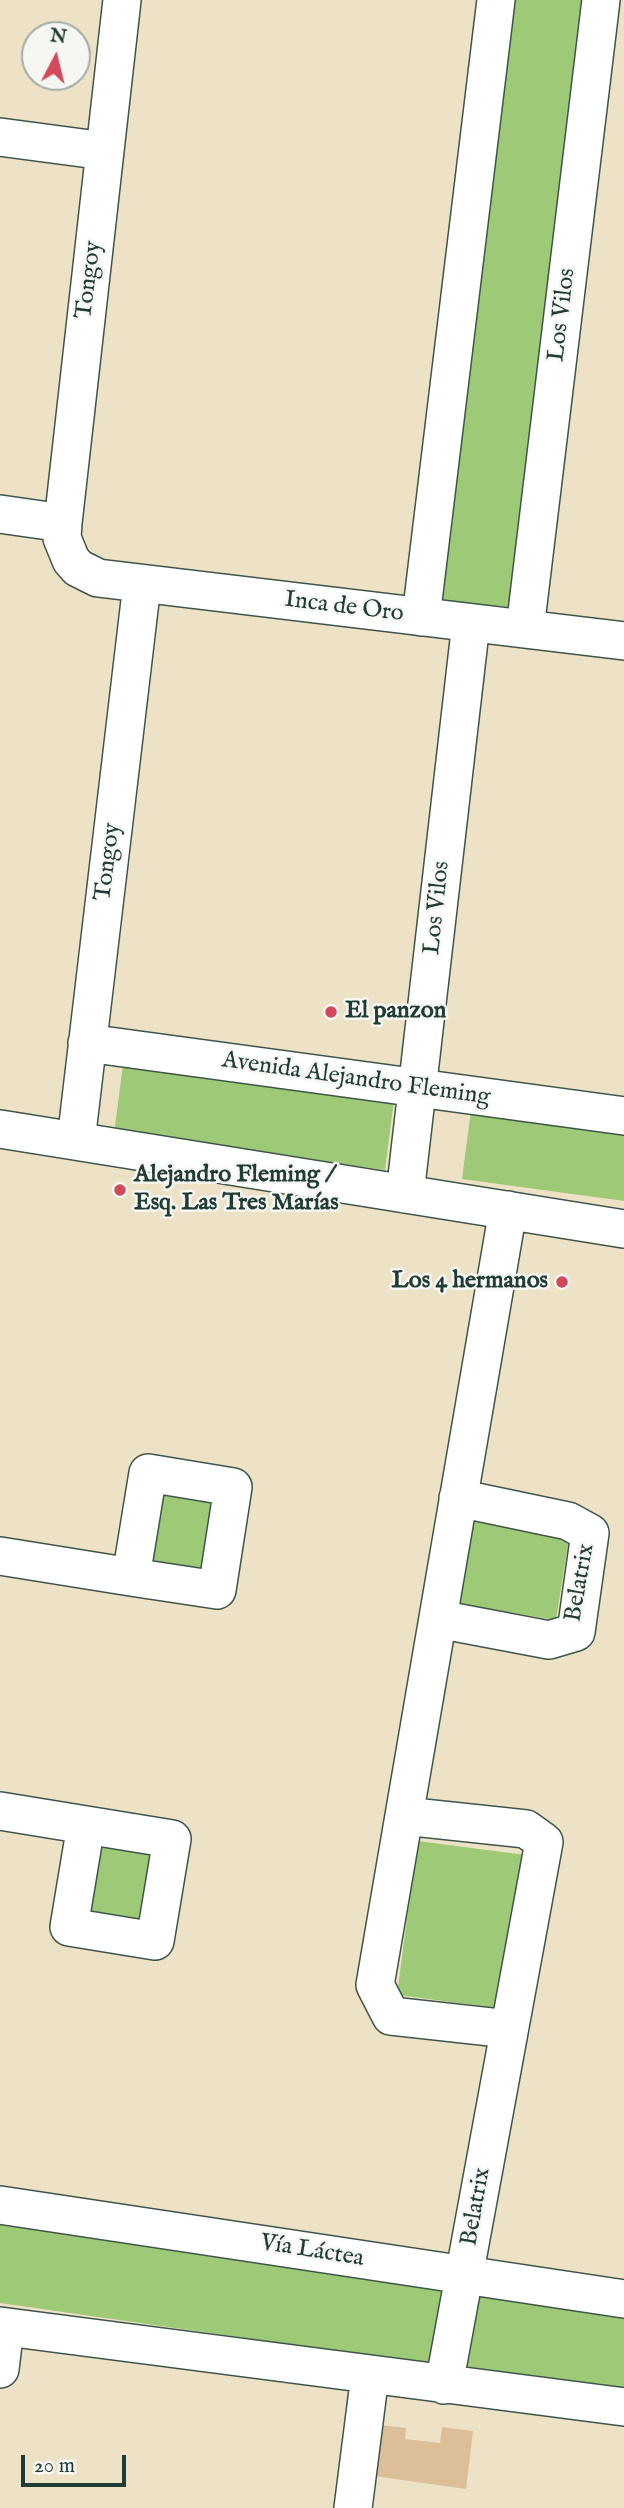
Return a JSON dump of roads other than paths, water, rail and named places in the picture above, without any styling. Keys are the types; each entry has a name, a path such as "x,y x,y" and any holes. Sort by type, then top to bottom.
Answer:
{"street":[{"name":"Tongoy","path":"71,559 62,538 63,523 122,0"},
{"path":"421,617 496,0"},
{"name":"Los Vilos","path":"525,629 601,0"},
{"path":"0,137 106,151"},
{"path":"0,514 63,523"},
{"name":"Inca de Oro","path":"71,559 78,568 98,578 624,641"},
{"name":"Tongoy","path":"76,1141 142,584"},
{"name":"Los Vilos","path":"405,1194 471,623"},
{"name":"Avenida Alejandro Fleming","path":"87,1043 624,1116"},
{"path":"0,1129 624,1229"},
{"path":"508,1210 375,1985 391,2016 509,2028"},
{"name":"Belatrix","path":"438,1619 549,1640 576,1632 590,1533 568,1521 458,1498"},
{"path":"0,1556 131,1577"},
{"path":"0,1811 86,1825"},
{"name":"Belatrix","path":"404,1816 526,1829 544,1842 444,2385"},
{"name":"Vía Láctea","path":"0,2205 624,2300"},
{"path":"0,2369 3,2326 624,2407"},
{"path":"352,2508 370,2375"}],"place":[{"name":"El panzon","path":"331,1012"},
{"name":"Alejandro Fleming / Esq. Las Tres Marías","path":"120,1190"},
{"name":"Los 4 hermanos","path":"562,1282"}]}
